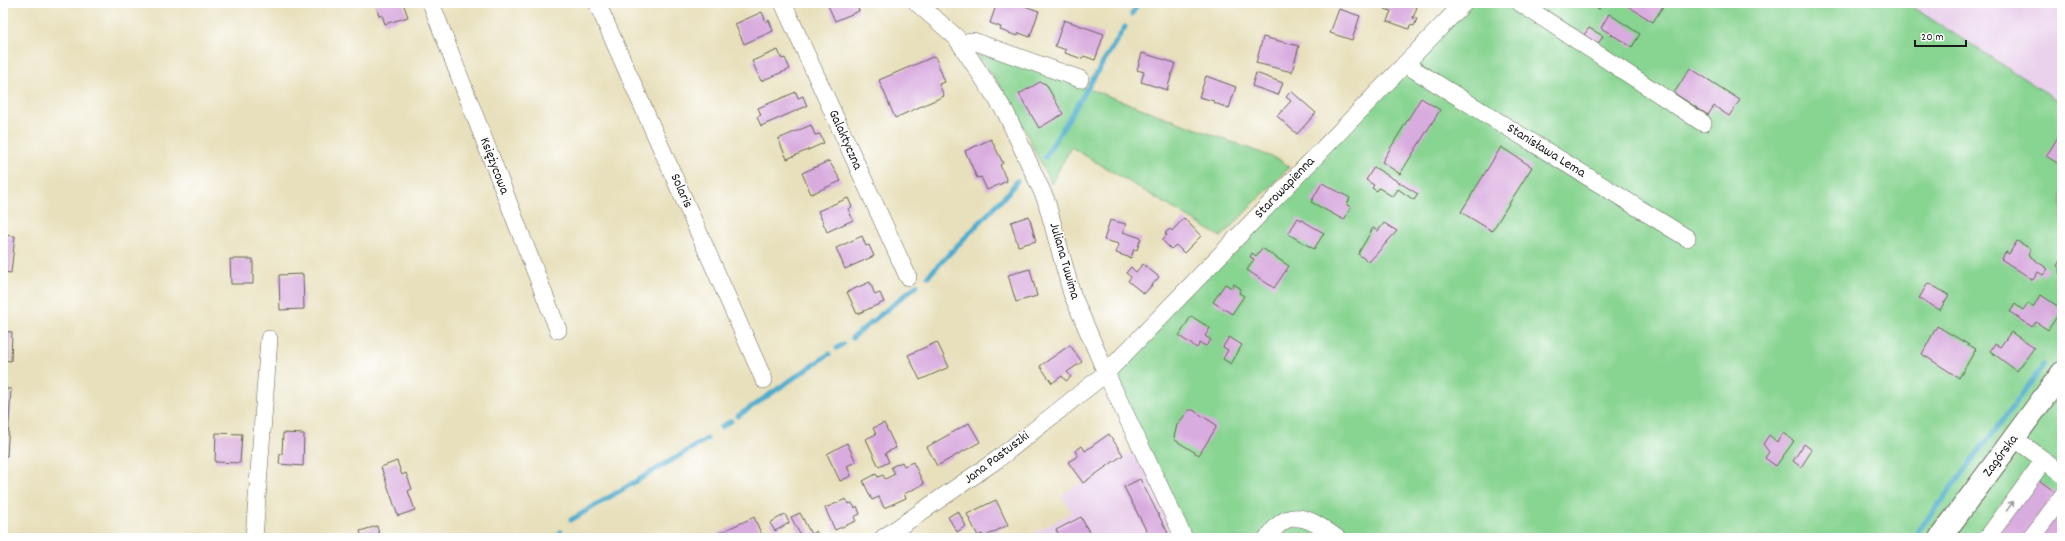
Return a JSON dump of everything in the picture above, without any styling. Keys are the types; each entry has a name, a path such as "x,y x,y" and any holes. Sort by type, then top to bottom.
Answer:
{"highway":[{"name":"Zagórska","path":"1940,538 2062,373"}],"street":[{"name":"Księżycowa","path":"431,3 558,330"},
{"name":"Solaris","path":"597,3 764,380"},
{"name":"Galaktyczna","path":"783,3 908,277"},
{"name":"Juliana Tuwima","path":"917,3 956,37 1006,113 1046,200 1072,294 1106,373 1184,538"},
{"name":"Starowapienna","path":"1106,373 1464,3"},
{"path":"1520,3 1703,123"},
{"path":"960,43 973,41 1080,79"},
{"name":"Stanisława Lema","path":"1405,64 1687,238"},
{"path":"254,538 269,339"},
{"name":"Jana Pastuszki","path":"883,538 998,459 1106,373"},
{"path":"2014,438 2062,474"},
{"path":"1987,538 2044,460"},
{"path":"2031,538 2062,497"},
{"path":"1267,538 1281,523 1288,518 1305,519 1320,526 1337,538"}],"shaded area":[{"path":"1903,3 2062,3 2062,228"},
{"path":"1135,449 1178,538 1025,538 1072,512 1061,495"}],"green space":[{"path":"1470,3 1906,3 2062,103 2062,538 1179,538 1102,375"},
{"path":"971,45 1280,160 1289,167 1221,237 1071,147 1051,184 1010,100"}],"building":[{"path":"375,3 403,3 408,17 385,24 382,15 379,16"},
{"path":"827,3 856,3 859,11 835,21"},
{"path":"997,3 1016,3 1039,11 1030,37 1019,33 1017,36 1000,30 1001,27 990,23"},
{"path":"1388,3 1406,3 1417,7 1413,18 1417,19 1414,26 1410,25 1409,29 1387,21 1391,11 1385,9"},
{"path":"1588,3 1603,3 1599,9"},
{"path":"1628,3 1665,3 1653,22 1626,5"},
{"path":"1339,9 1360,16 1352,40 1330,33"},
{"path":"762,12 766,22 769,20 773,31 744,44 735,24"},
{"path":"1609,14 1640,34 1632,47 1601,28"},
{"path":"1064,20 1104,34 1095,60 1084,56 1082,59 1065,53 1066,50 1055,46"},
{"path":"1589,28 1603,36 1598,44 1584,35"},
{"path":"1263,37 1299,46 1292,72 1256,63"},
{"path":"778,50 782,59 785,58 790,69 761,81 752,61"},
{"path":"1142,53 1175,63 1167,90 1141,82 1144,72 1137,70"},
{"path":"935,56 945,82 939,84 944,96 895,118 879,80"},
{"path":"1690,68 1740,100 1729,116 1714,106 1708,115 1674,93"},
{"path":"1256,73 1283,83 1278,95 1252,86"},
{"path":"1206,76 1236,87 1229,108 1214,103 1214,101 1199,97"},
{"path":"1040,82 1046,84 1063,114 1039,128 1019,94"},
{"path":"1291,91 1316,113 1297,134 1277,116 1291,101 1286,97"},
{"path":"796,92 798,98 803,96 807,106 761,126 757,117 761,115 758,108"},
{"path":"1421,98 1440,110 1400,174 1382,162"},
{"path":"811,125 815,135 820,134 824,143 787,159 778,139"},
{"path":"2062,131 2062,166 2046,156"},
{"path":"991,139 1003,163 1000,165 1007,181 987,190 981,177 977,178 965,151"},
{"path":"1501,147 1532,167 1492,231 1461,212"},
{"path":"829,161 841,181 811,194 802,173"},
{"path":"1374,167 1418,194 1414,200 1398,189 1393,197 1379,188 1377,191 1372,188 1374,185 1366,180"},
{"path":"1322,183 1350,198 1347,205 1351,207 1344,220 1311,202"},
{"path":"848,198 852,207 848,209 853,220 827,232 818,211"},
{"path":"1029,216 1036,241 1018,246 1011,222"},
{"path":"1184,218 1201,236 1184,253 1176,245 1171,249 1162,240 1167,235 1165,233 1170,229 1172,231"},
{"path":"1298,218 1324,233 1314,249 1288,234"},
{"path":"1110,220 1126,224 1123,232 1141,238 1137,250 1134,249 1131,258 1116,253 1119,244 1104,240"},
{"path":"1384,223 1397,231 1369,262 1358,254 1373,228 1378,231"},
{"path":"3,235 15,236 11,273 3,272"},
{"path":"862,236 866,246 869,245 874,256 845,269 836,248"},
{"path":"2017,241 2031,249 2028,255 2048,269 2043,275 2038,272 2033,280 2001,259 2006,252 2009,254"},
{"path":"1262,248 1289,266 1274,288 1247,270 1254,259 1250,257 1252,253 1256,256"},
{"path":"2062,257 2062,273 2059,273 2060,268 2057,266"},
{"path":"230,259 253,259 253,284 231,284"},
{"path":"1143,264 1159,277 1144,294 1128,281 1131,277 1126,273 1131,267 1136,272"},
{"path":"1030,269 1037,296 1016,302 1008,275"},
{"path":"303,274 304,309 280,310 279,275"},
{"path":"870,282 875,295 880,293 884,302 857,314 847,292"},
{"path":"1928,283 1949,295 1940,310 1919,298"},
{"path":"1225,284 1232,288 1234,284 1241,289 1239,293 1244,296 1232,314 1213,302"},
{"path":"2041,295 2062,309 2048,330 2036,322 2032,327 2010,312 2015,304 2023,310 2028,303 2033,307"},
{"path":"1191,316 1210,328 1205,336 1211,340 1206,346 1200,343 1197,348 1179,336"},
{"path":"1937,326 1976,349 1959,378 1922,354"},
{"path":"3,331 12,332 11,361 3,360"},
{"path":"2011,332 2034,348 2017,371 1990,351 1995,344 2000,347"},
{"path":"1229,337 1242,345 1231,364 1223,359 1228,350 1223,347"},
{"path":"937,342 949,367 920,380 908,355"},
{"path":"1070,345 1082,362 1067,372 1071,377 1066,381 1062,376 1052,383 1040,366"},
{"path":"3,389 11,389 7,456 3,456"},
{"path":"1189,410 1193,410 1215,424 1216,428 1199,455 1175,440 1174,437 1177,425"},
{"path":"884,423 896,448 885,453 889,462 879,467 866,439 876,434 873,428"},
{"path":"969,423 980,442 937,466 927,447"},
{"path":"216,433 242,434 240,463 215,462"},
{"path":"283,433 304,434 303,466 279,464 280,454 282,454"},
{"path":"1783,433 1794,441 1776,466 1765,458 1769,452 1763,444 1769,435 1777,442"},
{"path":"1109,434 1123,455 1083,483 1068,462 1078,456 1075,451 1082,446 1085,451"},
{"path":"847,443 856,462 847,466 851,476 840,481 827,454"},
{"path":"1804,444 1812,450 1801,467 1793,461"},
{"path":"397,461 402,475 406,473 412,489 408,491 415,510 398,516 381,467"},
{"path":"902,462 904,466 913,462 924,484 904,494 906,498 884,508 879,497 872,500 863,481 876,474 878,477 883,475 885,479 895,474 891,467"},
{"path":"2028,472 2062,497 2062,538 2007,538 1989,524"},
{"path":"1140,479 1168,533 1160,538 1150,538 1124,487"},
{"path":"846,499 848,504 852,503 855,508 857,506 860,514 854,517 856,521 835,530 825,508"},
{"path":"996,500 1008,525 984,537 982,534 978,536 967,514"},
{"path":"958,511 966,526 957,532 948,517"},
{"path":"800,513 811,534 816,531 820,538 802,538 791,517"},
{"path":"785,514 789,523 775,531 770,523"},
{"path":"754,517 763,538 719,538 717,534"},
{"path":"1081,517 1092,538 1061,538 1056,530"},
{"path":"377,526 380,538 362,538 360,531"}],"waterway":[{"path":"1132,14 1138,3"},
{"path":"1045,157 1125,27"},
{"path":"928,276 1009,192 1017,181"},
{"path":"852,338 917,285"},
{"path":"837,348 843,344"},
{"path":"738,416 829,354"},
{"path":"1913,538 2044,365"},
{"path":"721,427 731,421"},
{"path":"571,520 707,439"},
{"path":"556,538 561,532"}]}
